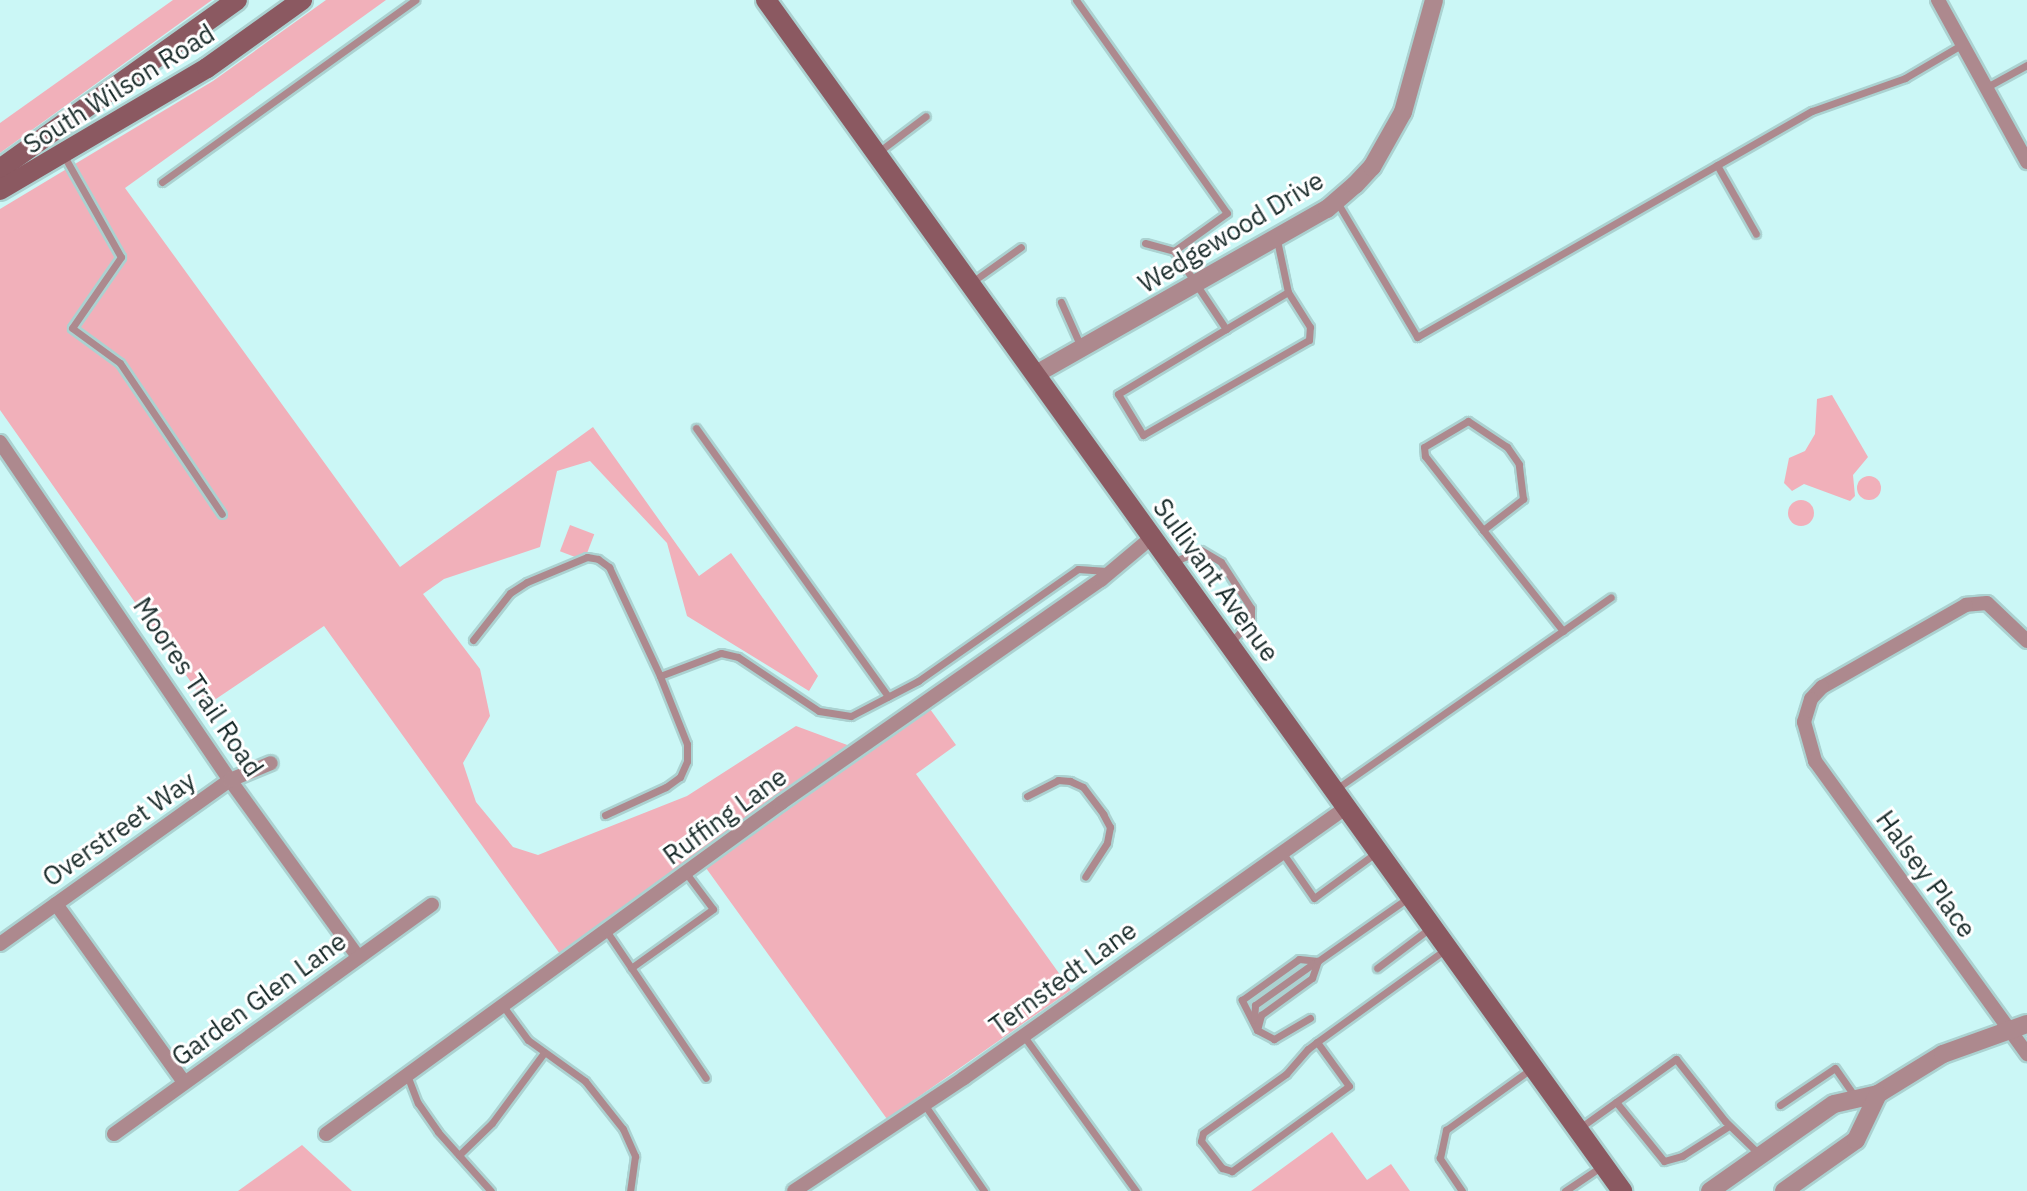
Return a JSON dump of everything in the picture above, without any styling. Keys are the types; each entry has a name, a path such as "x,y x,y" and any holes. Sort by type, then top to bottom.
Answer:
{"main road":[{"name":"South Wilson Road","path":"0,169 237,0"},
{"name":"South Wilson Road","path":"0,190 64,156 207,68 302,0"},
{"name":"Sullivant Avenue","path":"766,0 1622,1191"}],"street":[{"name":"Wedgewood Drive","path":"1036,374 1337,202 1372,167 1403,112 1434,0"},
{"path":"1938,0 2027,162"},
{"name":"Moores Trail Road","path":"0,442 230,780 358,957"},
{"name":"Ruffing Lane","path":"326,1134 686,873 1112,571 1152,537"},
{"name":"Halsey Place","path":"2027,641 1987,603 1947,614 1822,687 1805,715 1806,742 1815,761 2018,1026 2027,1054"},
{"name":"Overstreet Way","path":"0,944 230,780 271,763"},
{"name":"Ternstedt Lane","path":"803,1189 1282,852 1340,798"},
{"path":"56,904 184,1082"},
{"name":"Garden Glen Lane","path":"114,1134 432,905"},
{"path":"1710,1191 1834,1104 1878,1094 1943,1054 2018,1026"},
{"path":"1784,1191 1856,1140 1878,1094"}],"lane":[{"path":"162,182 415,0"},
{"path":"1076,0 1227,213 1174,251"},
{"path":"1337,202 1417,337 1812,111 1905,78 1963,44"},
{"path":"1987,87 2027,65"},
{"path":"877,153 926,116"},
{"path":"64,156 121,257 72,328 120,363 222,514"},
{"path":"1717,165 1756,234"},
{"path":"1276,238 1288,292 1310,327 1309,340 1143,435 1118,394 1288,292"},
{"path":"1145,243 1174,251 1226,329"},
{"path":"971,284 1021,247"},
{"path":"1061,302 1082,348"},
{"path":"1483,530 1523,499 1519,464 1507,447 1468,421 1424,447 1425,456 1483,530 1563,631"},
{"path":"696,428 888,696"},
{"path":"1171,563 1201,550 1210,552 1229,573 1251,608 1251,620 1229,643"},
{"path":"473,640 510,593 527,582 587,557 598,559 609,567 660,676 687,744 687,761 680,777 666,787 605,815"},
{"path":"660,676 721,653 738,657 835,717 851,716 888,696 1078,569 1112,571"},
{"path":"1340,798 1611,597"},
{"path":"1027,796 1058,780 1070,781 1083,787 1103,814 1110,827 1107,843 1085,877"},
{"path":"1282,852 1314,898 1379,851"},
{"path":"631,968 713,909 686,873"},
{"path":"1257,1030 1261,1015 1312,978 1318,961 1411,896"},
{"path":"1377,968 1432,926"},
{"path":"607,932 706,1078"},
{"path":"1317,1042 1349,1086 1232,1171 1222,1168 1201,1141 1203,1133 1286,1074 1317,1042 1448,948"},
{"path":"1310,1018 1284,1037 1257,1030 1242,1000 1299,959 1318,961"},
{"path":"503,1006 543,1054 585,1081 623,1129 635,1156 630,1191"},
{"path":"1023,1035 1136,1191"},
{"path":"459,1155 492,1123 543,1054"},
{"path":"1578,1129 1676,1059 1729,1126 1761,1155"},
{"path":"1462,1191 1440,1158 1446,1130 1533,1067"},
{"path":"1780,1105 1835,1068 1856,1099"},
{"path":"407,1075 418,1103 491,1191"},
{"path":"1616,1102 1664,1161 1682,1156 1729,1126"},
{"path":"924,1104 984,1191"},
{"path":"1565,1191 1603,1165"}],"shaded area":[{"path":"173,0 212,0 0,153 0,123"},
{"path":"326,0 386,0 125,188 400,567 593,427 699,576 731,553 818,676 809,691 687,616 667,543 590,461 557,471 540,547 444,579 423,594 480,669 490,716 463,763 476,802 513,847 538,855 687,796 796,726 850,746 560,954 324,626 207,705 0,410 0,209 213,81"},
{"path":"1832,395 1868,457 1853,475 1855,496 1850,501 1804,484 1792,491 1784,483 1789,458 1805,451 1815,434 1817,399"},
{"path":"1869,476 1878,479 1881,488 1878,497 1869,500 1860,497 1857,488 1860,479"},
{"path":"1801,500 1810,504 1814,513 1810,522 1801,526 1792,522 1788,513 1792,504"},
{"path":"570,525 594,534 584,560 560,551"},
{"path":"930,709 956,745 916,774 1071,990 887,1119 706,868 725,850"},
{"path":"1332,1132 1367,1180 1391,1164 1410,1191 1251,1191"},
{"path":"302,1145 352,1191 238,1191"}]}
